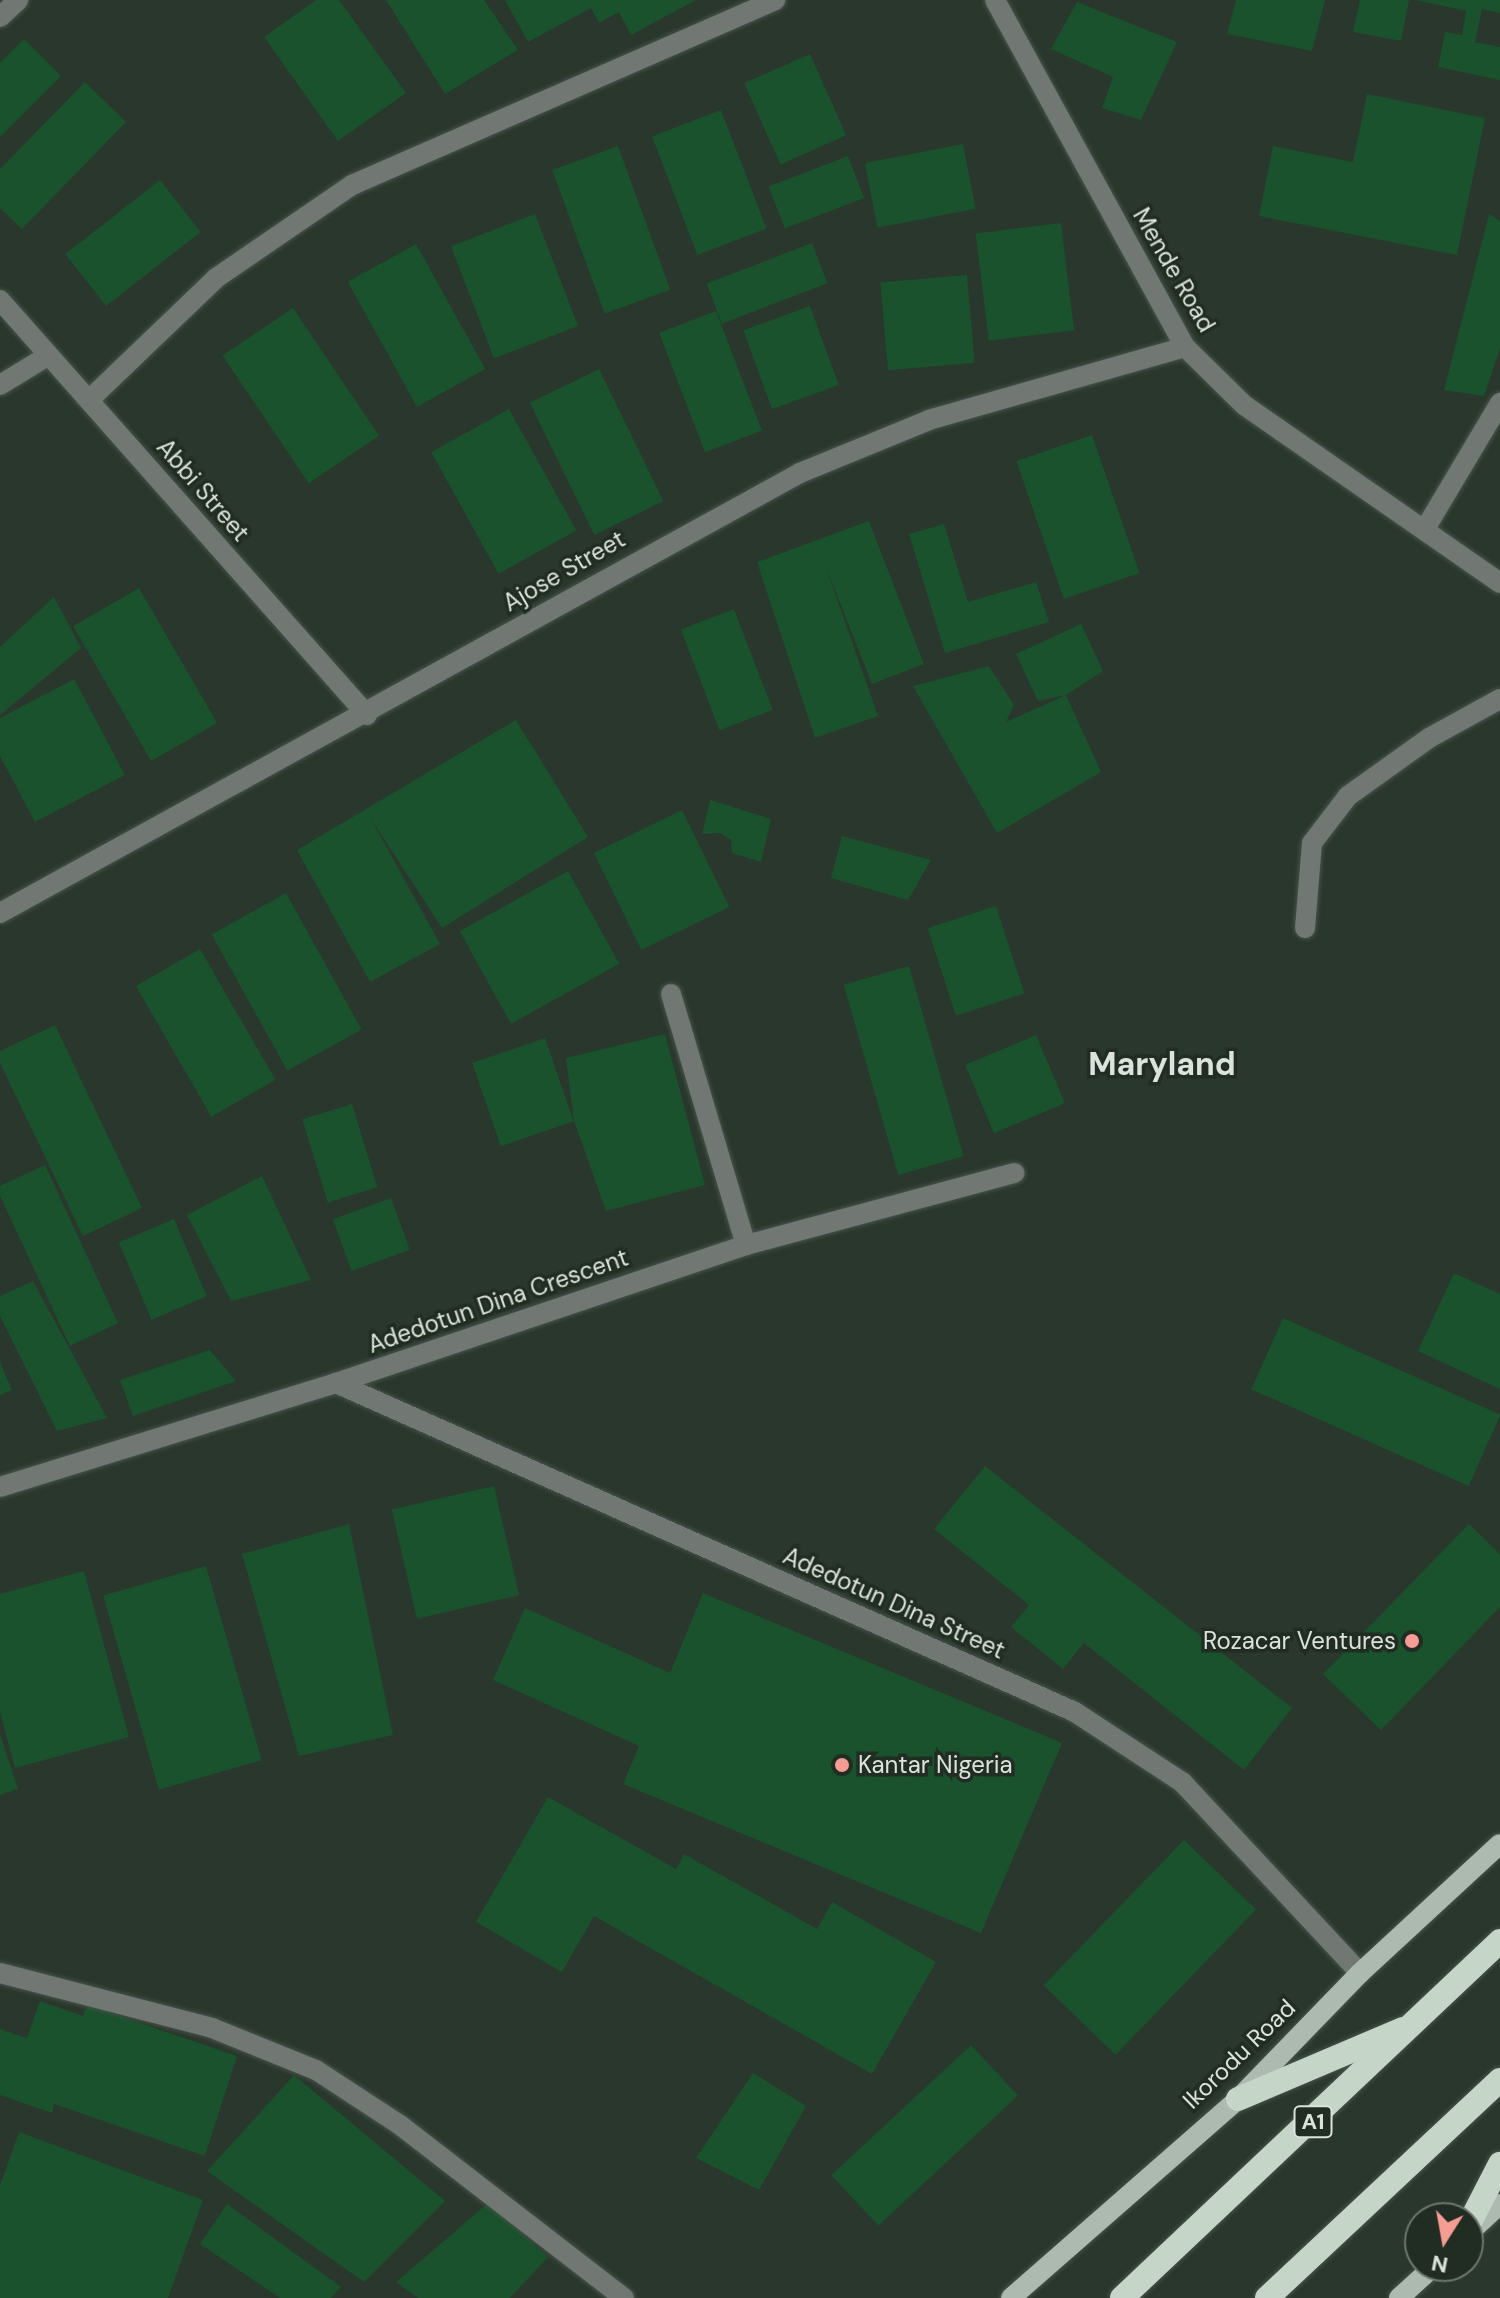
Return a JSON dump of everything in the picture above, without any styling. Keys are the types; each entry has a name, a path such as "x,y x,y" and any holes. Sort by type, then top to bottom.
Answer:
{"highway":[{"name":"A1","path":"1122,2298 1420,2022 1500,1941"},
{"path":"1238,2099 1420,2022"},
{"path":"1267,2298 1500,2080"},
{"path":"1480,2202 1500,2164"}],"main road":[{"name":"Ikorodu Road","path":"1011,2298 1238,2099 1360,1973 1500,1844"},
{"path":"1484,2219 1500,2204"},
{"path":"1399,2298 1416,2282"}],"street":[{"path":"0,17 18,0"},
{"path":"89,400 216,278 352,185 775,0"},
{"name":"Mende Road","path":"995,0 1185,347 1244,405 1500,583"},
{"name":"Abbi Street","path":"0,300 367,715"},
{"name":"Ajose Street","path":"0,913 367,715 676,537 800,473 929,420 1185,347"},
{"path":"0,385 49,355"},
{"path":"1425,529 1500,403"},
{"path":"1305,928 1312,843 1348,796 1429,738 1500,699"},
{"path":"671,994 746,1245"},
{"name":"Adedotun Dina Crescent","path":"0,1487 336,1383 746,1245 1015,1173"},
{"name":"Adedotun Dina Street","path":"336,1383 1075,1712 1182,1782 1360,1973"},
{"path":"0,1973 212,2028 316,2070 400,2125 624,2298"}],"building":[{"path":"316,0 339,0 406,93 338,141 264,37"},
{"path":"386,0 484,0 518,50 445,94"},
{"path":"505,0 696,0 631,35 619,12 599,23 591,8 528,42"},
{"path":"1236,0 1325,0 1312,51 1227,34"},
{"path":"1360,0 1409,0 1401,41 1353,32"},
{"path":"1416,0 1500,0 1500,13 1482,9 1475,42 1500,47 1500,80 1438,67 1445,32 1462,35 1466,11"},
{"path":"1077,2 1177,42 1141,120 1102,108 1113,77 1051,49"},
{"path":"24,39 61,76 0,137 0,63"},
{"path":"810,54 846,135 780,165 744,83"},
{"path":"85,82 126,122 22,229 0,208 0,169"},
{"path":"1367,94 1485,118 1457,255 1259,216 1273,146 1353,162"},
{"path":"721,110 767,229 697,255 652,137"},
{"path":"963,144 976,209 877,228 865,163"},
{"path":"618,146 670,290 605,314 552,170"},
{"path":"848,156 864,198 785,228 769,186"},
{"path":"160,180 201,232 106,306 65,254"},
{"path":"535,214 578,326 494,358 451,246"},
{"path":"1489,214 1500,221 1500,348 1484,396 1444,390"},
{"path":"1061,223 1074,330 989,341 976,233"},
{"path":"812,243 827,283 722,324 707,283"},
{"path":"416,244 485,369 417,407 348,282"},
{"path":"967,275 975,363 888,370 880,283"},
{"path":"810,306 839,385 772,409 743,330"},
{"path":"293,308 379,436 309,483 223,356"},
{"path":"716,311 762,430 705,452 659,333"},
{"path":"599,369 663,501 594,535 530,403"},
{"path":"509,409 576,531 499,574 431,452"},
{"path":"1092,435 1140,573 1064,599 1016,461"},
{"path":"869,521 924,664 872,684 827,570 878,716 815,738 757,562"},
{"path":"944,524 968,602 1036,582 1049,622 945,653 909,534"},
{"path":"139,588 217,723 151,761 73,626"},
{"path":"54,597 81,648 0,715 0,647"},
{"path":"734,609 773,710 719,730 681,629"},
{"path":"1081,624 1103,671 1066,695 1038,701 1016,654"},
{"path":"989,666 1014,705 1006,722 1066,695 1101,772 997,833 913,686"},
{"path":"74,679 125,775 35,822 0,756 0,718"},
{"path":"516,720 588,837 442,928 371,819 440,944 370,982 297,850"},
{"path":"710,800 771,819 761,862 732,853 731,840 720,833 702,834"},
{"path":"682,810 729,907 641,950 594,853"},
{"path":"842,836 931,860 908,900 831,878"},
{"path":"568,871 619,964 511,1024 460,931"},
{"path":"286,893 362,1029 287,1071 212,934"},
{"path":"996,906 1024,993 956,1016 928,928"},
{"path":"200,949 276,1080 211,1117 136,986"},
{"path":"909,966 964,1156 898,1175 844,985"},
{"path":"55,1025 142,1208 83,1236 0,1063 0,1051"},
{"path":"665,1034 705,1185 606,1211 574,1121 566,1058"},
{"path":"1036,1035 1065,1103 994,1133 965,1065"},
{"path":"545,1038 574,1121 501,1146 472,1063"},
{"path":"352,1104 377,1187 328,1202 302,1119"},
{"path":"45,1165 118,1323 70,1346 0,1196 0,1186"},
{"path":"262,1176 311,1280 231,1301 187,1215"},
{"path":"391,1198 410,1250 352,1271 333,1219"},
{"path":"174,1219 207,1296 152,1320 119,1242"},
{"path":"1454,1273 1500,1294 1500,1389 1418,1351"},
{"path":"33,1281 107,1418 57,1431 0,1316 0,1296"},
{"path":"1283,1318 1500,1415 1469,1486 1251,1389"},
{"path":"210,1350 236,1381 133,1416 120,1380"},
{"path":"0,1362 12,1390 0,1395"},
{"path":"985,1466 1292,1708 1244,1770 1084,1643 1063,1669 1011,1627 1029,1605 934,1529"},
{"path":"494,1486 519,1595 417,1619 392,1510"},
{"path":"349,1524 393,1735 299,1756 242,1554"},
{"name":"Rozacar Ventures","path":"1469,1524 1500,1554 1500,1607 1381,1730 1323,1674"},
{"path":"206,1566 262,1760 159,1790 103,1595"},
{"path":"84,1571 129,1737 15,1768 0,1712 0,1594"},
{"name":"Kantar Nigeria","path":"703,1593 1062,1743 981,1933 623,1784 639,1746 493,1680 525,1608 670,1673"},
{"path":"0,1734 18,1789 0,1795"},
{"path":"548,1797 676,1869 684,1854 817,1929 832,1902 936,1962 872,2074 594,1916 562,1972 476,1922"},
{"path":"1184,1840 1256,1909 1116,2055 1044,1985"},
{"path":"40,2001 83,2016 87,2005 237,2056 205,2156 54,2104 52,2113 0,2095 0,2029 27,2038"},
{"path":"971,2045 1018,2095 878,2226 831,2175"},
{"path":"753,2073 806,2106 759,2190 696,2158"},
{"path":"294,2075 445,2201 364,2282 207,2171"},
{"path":"19,2132 203,2200 168,2298 0,2298 0,2185"},
{"path":"488,2203 548,2257 510,2298 418,2298 396,2282"},
{"path":"227,2204 341,2287 331,2298 280,2298 200,2244"}],"place":[{"name":"Rozacar Ventures","path":"1412,1641"},
{"name":"Kantar Nigeria","path":"842,1765"}],"district":[{"name":"Maryland","path":"1162,1064"}]}
